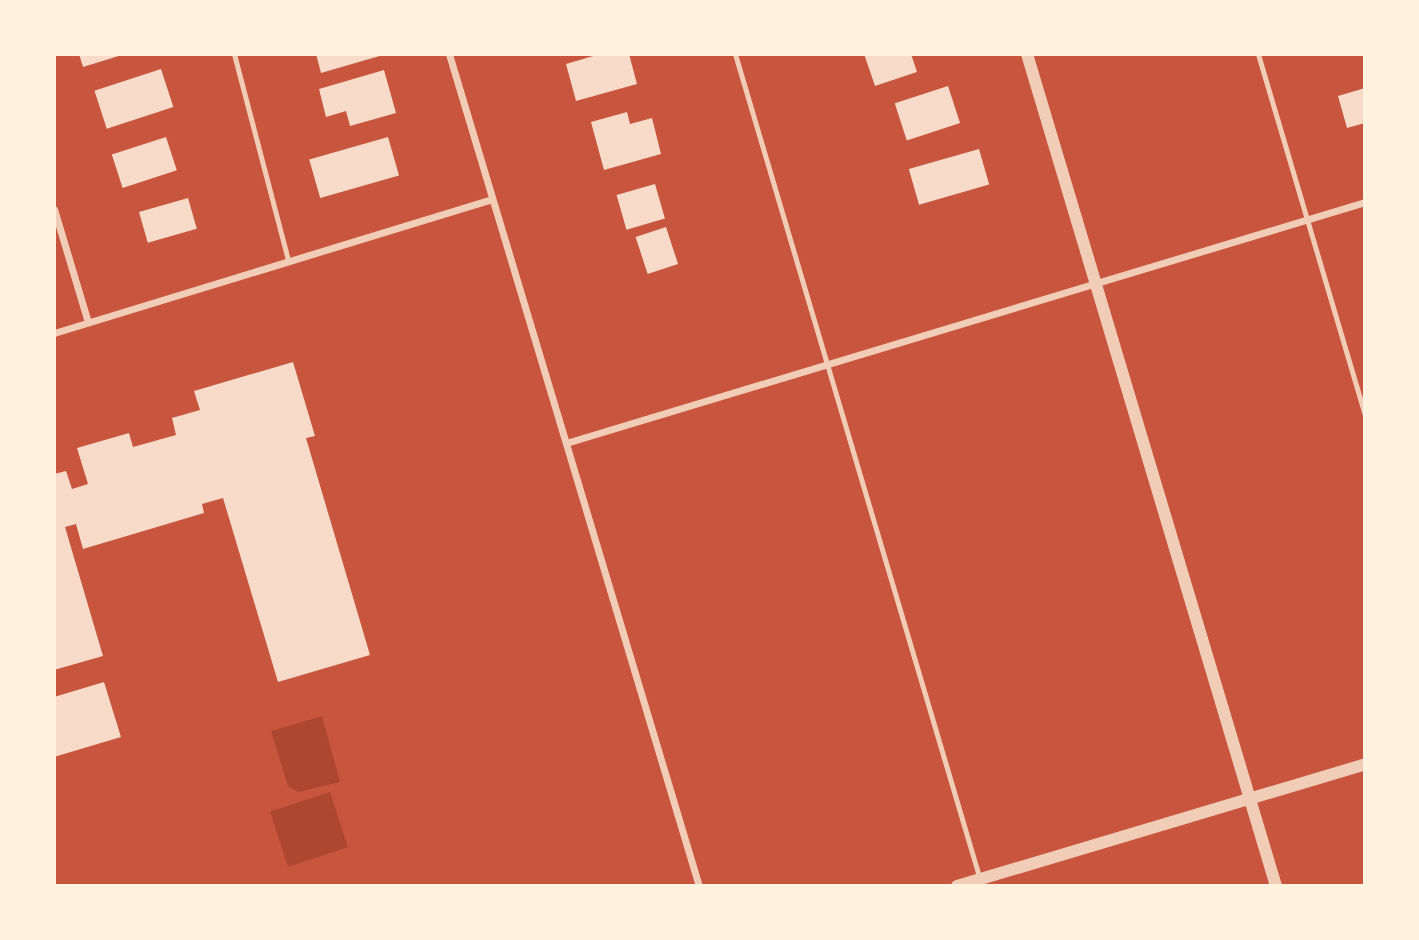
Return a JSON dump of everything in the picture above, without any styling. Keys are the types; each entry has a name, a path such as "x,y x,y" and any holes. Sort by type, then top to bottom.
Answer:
{"street":[{"path":"449,54 699,886"},
{"path":"1027,54 1276,886"},
{"path":"54,333 491,198"},
{"path":"566,443 1365,202"},
{"path":"54,209 88,322"},
{"path":"957,886 981,882 1365,764"}],"lane":[{"path":"234,54 288,260"},
{"path":"734,54 981,882"},
{"path":"1258,54 1365,415"}],"shaded area":[{"path":"322,716 340,782 298,792 288,786 271,731"},
{"path":"330,792 348,847 288,867 270,811"}],"building":[{"path":"79,54 121,54 122,55 83,67"},
{"path":"316,54 382,54 383,55 321,73"},
{"path":"600,54 629,54 637,84 576,101 566,64"},
{"path":"864,54 911,54 917,72 875,86"},
{"path":"161,69 173,107 107,129 94,91"},
{"path":"384,70 396,113 350,126 346,111 326,117 319,89"},
{"path":"948,86 960,123 907,140 895,103"},
{"path":"1365,88 1365,123 1347,128 1338,96"},
{"path":"627,112 630,124 652,118 661,154 604,170 591,122"},
{"path":"166,137 177,170 123,188 112,155"},
{"path":"388,137 399,175 320,198 309,160"},
{"path":"979,149 989,185 919,205 909,169"},
{"path":"655,184 665,219 626,230 617,195"},
{"path":"188,198 197,229 148,243 139,212"},
{"path":"666,227 678,264 648,274 636,237"},
{"path":"293,362 315,436 306,438 370,655 278,682 223,498 202,504 204,513 83,549 76,524 65,527 103,656 54,670 54,474 66,471 72,489 88,484 77,448 129,433 133,447 176,435 172,418 200,410 194,391"},
{"path":"104,682 121,737 54,757 54,697"}]}
